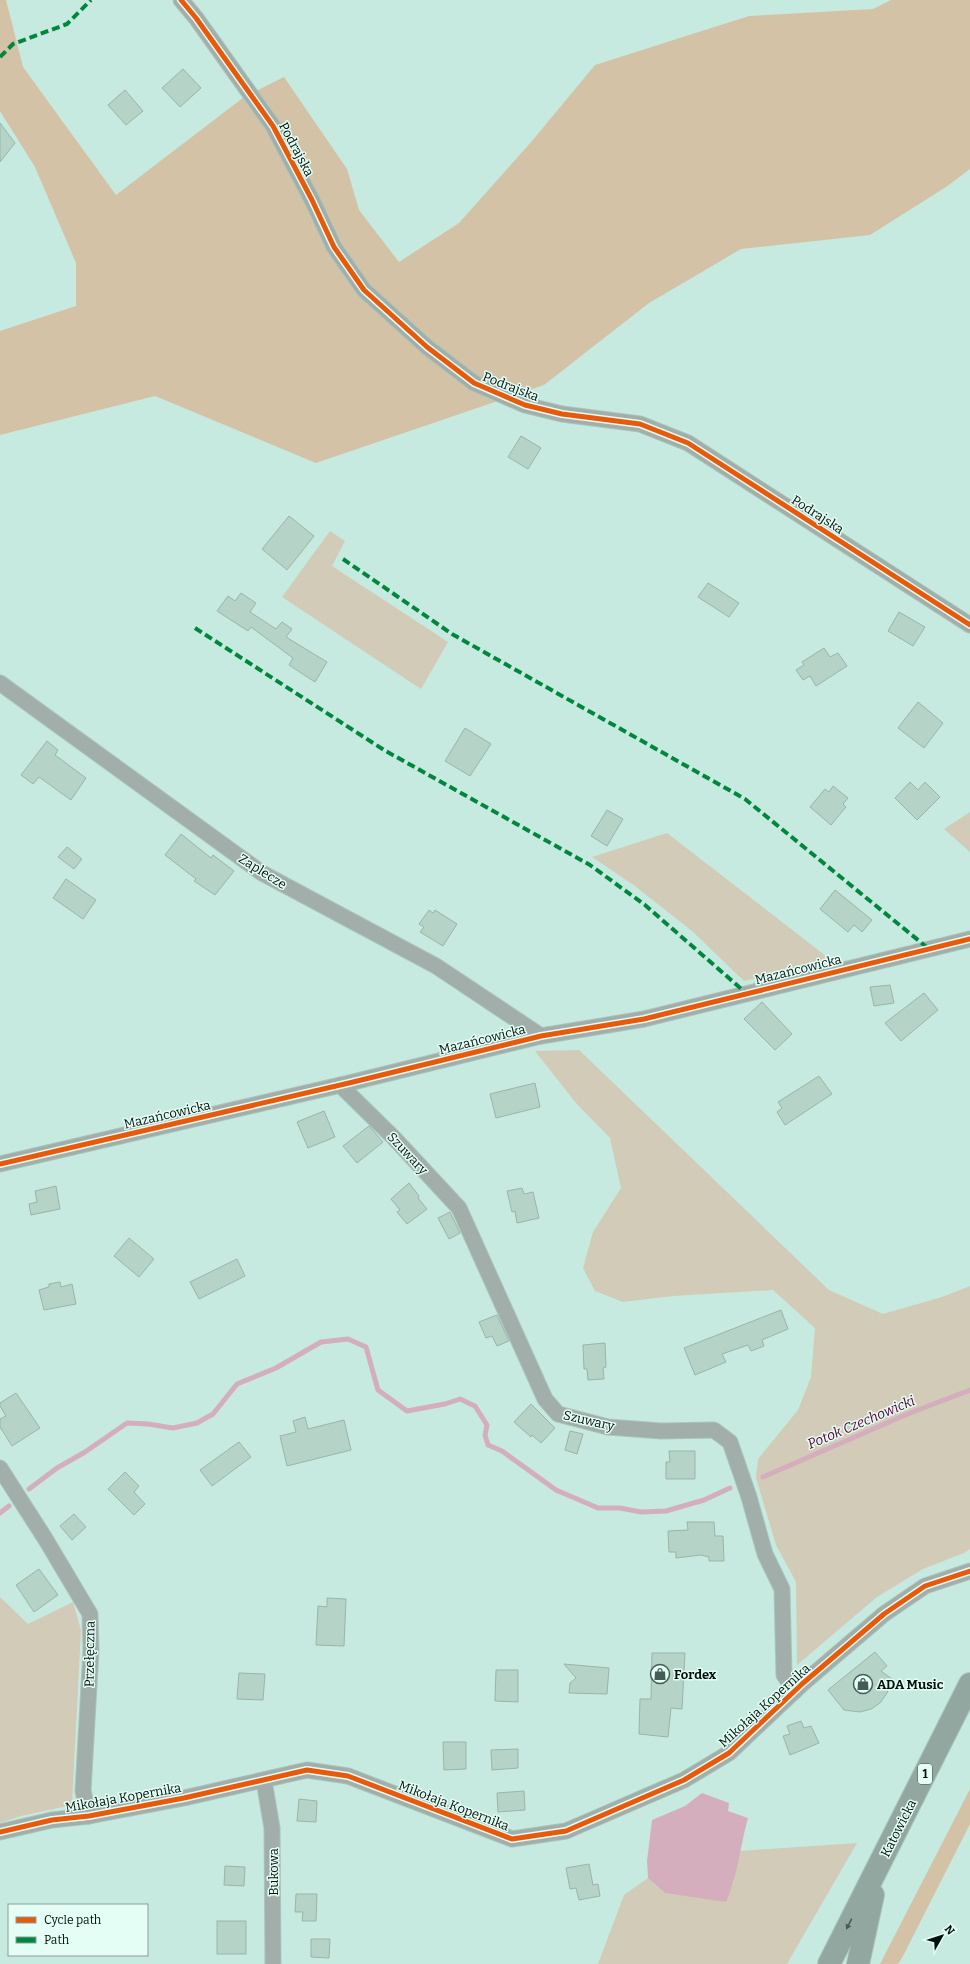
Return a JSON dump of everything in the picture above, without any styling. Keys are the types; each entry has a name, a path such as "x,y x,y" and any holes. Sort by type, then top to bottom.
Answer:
{"main road":[{"name":"Katowicka","path":"829,1964 970,1684"},
{"name":"Katowicka","path":"858,1964 879,1864"}],"street":[{"name":"Podrajska","path":"181,0 196,18 273,126 312,200 334,247 364,290 426,347 474,383 525,405 562,414 640,424 688,443 970,625"},
{"name":"Zaplecze","path":"0,683 262,873 436,966 541,1036"},
{"name":"Mazańcowicka","path":"0,1164 340,1085 541,1036 644,1018 970,938"},
{"name":"Szuwary","path":"340,1085 394,1138 459,1208 545,1399 558,1414 608,1426 661,1432 714,1430 730,1442 749,1497 765,1554 782,1589 784,1675 795,1691"},
{"name":"Przełęczna","path":"0,1468 46,1540 90,1614 91,1650 83,1791 89,1816"},
{"name":"Mikołaja Kopernika","path":"0,1832 52,1820 89,1816 264,1781 307,1770 348,1776 512,1839 566,1831 684,1780 729,1753 795,1691 891,1610 925,1586 970,1571"},
{"name":"Bukowa","path":"264,1781 272,1828 273,1964"}],"shaded area":[{"path":"0,0 6,0 23,67 116,195 244,97 284,77 347,169 359,210 399,262 459,223 532,141 595,65 749,16 873,9 891,0 970,0 970,169 946,187 870,235 741,249 649,303 544,385 316,463 155,396 0,435 0,331 76,306 76,263 35,167 0,111"},
{"path":"330,531 345,541 332,566 448,642 421,689 282,597"},
{"path":"970,812 970,852 944,829"},
{"path":"667,833 831,960 744,981 692,931 635,886 592,857"},
{"path":"579,1050 829,1290 883,1314 942,1297 970,1286 970,1549 964,1553 923,1569 877,1597 797,1665 796,1582 776,1545 756,1478 758,1459 798,1410 811,1377 815,1328 773,1290 673,1296 623,1302 595,1291 583,1268 593,1232 621,1188 610,1138 576,1103 535,1051"},
{"path":"0,1597 28,1624 73,1602 81,1630 72,1805 21,1816 0,1823"},
{"path":"970,1789 970,1824 902,1958 898,1964 880,1964"},
{"path":"702,1793 729,1803 728,1811 748,1818 736,1871 726,1902 665,1893 648,1878 647,1861 652,1820 685,1806"},
{"path":"857,1843 787,1964 598,1964 624,1895 648,1878 665,1893 733,1885 739,1851"}],"building":[{"path":"183,69 201,88 180,107 162,88"},
{"path":"125,90 143,111 126,125 108,105"},
{"path":"0,123 15,143 0,162"},
{"path":"521,436 541,448 528,469 508,457"},
{"path":"289,516 314,536 287,570 262,549"},
{"path":"708,583 739,603 729,617 698,597"},
{"path":"241,593 256,603 250,612 276,629 282,622 292,629 286,637 327,662 315,682 289,665 293,658 251,627 248,631 217,611 228,596 235,601"},
{"path":"899,612 925,627 913,646 888,631"},
{"path":"824,648 830,657 838,653 847,666 816,686 810,676 803,680 796,670 804,665 802,662"},
{"path":"918,702 943,723 924,748 898,728"},
{"path":"465,728 491,744 470,776 445,761"},
{"path":"47,741 58,750 55,755 86,778 71,800 39,777 33,784 21,775"},
{"path":"910,782 918,790 925,782 940,797 917,820 895,798"},
{"path":"833,786 848,798 843,804 846,807 831,825 810,807 825,789 829,792"},
{"path":"607,810 623,819 607,846 591,836"},
{"path":"181,834 211,858 213,855 234,871 215,895 194,881 196,879 165,855"},
{"path":"67,847 82,859 74,869 58,857"},
{"path":"66,879 96,900 83,919 53,898"},
{"path":"835,890 872,920 862,932 854,925 848,932 820,909"},
{"path":"429,910 433,913 435,910 457,924 443,946 420,932 424,927 419,924"},
{"path":"890,985 894,1003 874,1006 870,987"},
{"path":"924,993 938,1010 901,1041 885,1023"},
{"path":"762,1002 792,1034 775,1050 744,1019"},
{"path":"819,1076 832,1094 785,1125 777,1112 782,1108 778,1102"},
{"path":"535,1083 540,1107 496,1118 490,1094"},
{"path":"324,1111 335,1137 308,1148 297,1122"},
{"path":"369,1126 383,1142 357,1163 343,1146"},
{"path":"409,1183 427,1209 407,1224 397,1212 400,1210 391,1199"},
{"path":"56,1186 60,1209 31,1215 29,1204 37,1202 35,1191"},
{"path":"522,1188 524,1194 533,1192 539,1218 517,1223 515,1211 512,1212 507,1191"},
{"path":"450,1212 460,1233 449,1239 438,1218"},
{"path":"129,1238 154,1259 139,1277 114,1256"},
{"path":"237,1259 245,1276 199,1299 190,1282"},
{"path":"60,1282 61,1287 72,1284 76,1304 44,1310 39,1290 49,1287 49,1284"},
{"path":"781,1310 788,1329 762,1340 764,1346 751,1351 748,1345 722,1354 726,1362 695,1375 684,1348"},
{"path":"497,1315 509,1341 497,1346 492,1336 486,1338 479,1322"},
{"path":"605,1343 606,1367 603,1368 604,1379 588,1380 587,1369 584,1369 583,1345"},
{"path":"16,1393 40,1428 12,1446 0,1427 0,1419 6,1416 0,1406 0,1403"},
{"path":"531,1404 555,1428 541,1443 532,1435 531,1437 514,1422"},
{"path":"305,1417 308,1429 344,1420 351,1450 287,1466 280,1436 296,1432 293,1421"},
{"path":"570,1431 583,1434 577,1454 565,1450"},
{"path":"239,1442 251,1457 212,1486 200,1470"},
{"path":"669,1451 695,1451 695,1479 666,1479 666,1462 670,1462"},
{"path":"125,1472 139,1486 134,1492 145,1504 134,1515 108,1489"},
{"path":"74,1514 86,1527 72,1540 60,1526"},
{"path":"687,1522 714,1522 715,1536 723,1536 724,1561 709,1561 709,1557 701,1555 676,1558 676,1552 669,1552 668,1531 688,1530"},
{"path":"39,1569 58,1595 34,1612 16,1585"},
{"path":"327,1598 346,1599 344,1646 316,1645 318,1606 327,1607"},
{"name":"ADA Music","path":"875,1652 887,1666 881,1671 892,1679 887,1693 880,1703 871,1709 860,1712 844,1710 828,1690"},
{"path":"652,1653 685,1653 682,1709 671,1708 668,1737 639,1734 640,1699 651,1699"},
{"path":"564,1664 609,1668 607,1694 569,1693 570,1683 576,1678"},
{"path":"496,1670 518,1670 518,1702 495,1701"},
{"path":"239,1673 265,1674 263,1700 237,1699"},
{"path":"801,1721 804,1728 811,1726 819,1743 790,1755 783,1736 790,1734 787,1726"},
{"path":"443,1742 466,1742 466,1769 444,1770"},
{"path":"518,1749 518,1768 492,1770 491,1750"},
{"path":"524,1791 525,1810 498,1812 497,1793"},
{"path":"299,1799 317,1801 316,1822 297,1821"},
{"path":"589,1864 593,1885 598,1884 600,1896 579,1900 576,1888 570,1889 566,1868"},
{"path":"225,1866 245,1867 244,1886 224,1885"},
{"path":"296,1894 317,1894 316,1921 302,1921 303,1912 295,1912"},
{"path":"217,1921 246,1921 246,1954 217,1954"},
{"path":"311,1939 330,1939 329,1958 311,1957"}],"waterway":[{"name":"Potok Czechowicki","path":"29,1489 57,1468 85,1452 127,1423 148,1424 173,1428 197,1423 213,1414 237,1384 276,1368 321,1342 348,1339 366,1347 378,1390 407,1411 445,1404 460,1399 475,1406 487,1425 485,1435 488,1445 502,1451 556,1490 598,1508 620,1508 641,1512 666,1511 704,1500 730,1488"},
{"name":"Potok Czechowicki","path":"763,1477 910,1413 970,1390"},
{"name":"Potok Czechowicki","path":"0,1513 9,1506"}],"marked path":[{"path":"0,57 13,44 67,24 91,0"},
{"path":"343,559 452,634 745,799 929,949"},
{"path":"195,628 384,750 590,865 645,905 746,993"}],"cycle path":[{"path":"181,0 196,18 273,126 312,200 334,247 364,290 427,347 474,383 525,405 562,414 640,424 688,443 970,625"},
{"path":"0,1164 349,1083 541,1036 644,1019 970,939"},
{"path":"0,1832 52,1820 89,1816 184,1798 307,1770 348,1776 512,1839 566,1831 684,1780 729,1753 802,1684 884,1614 925,1586 970,1571"}],"place":[{"name":"Fordex","path":"660,1674"},
{"name":"ADA Music","path":"863,1684"}]}
